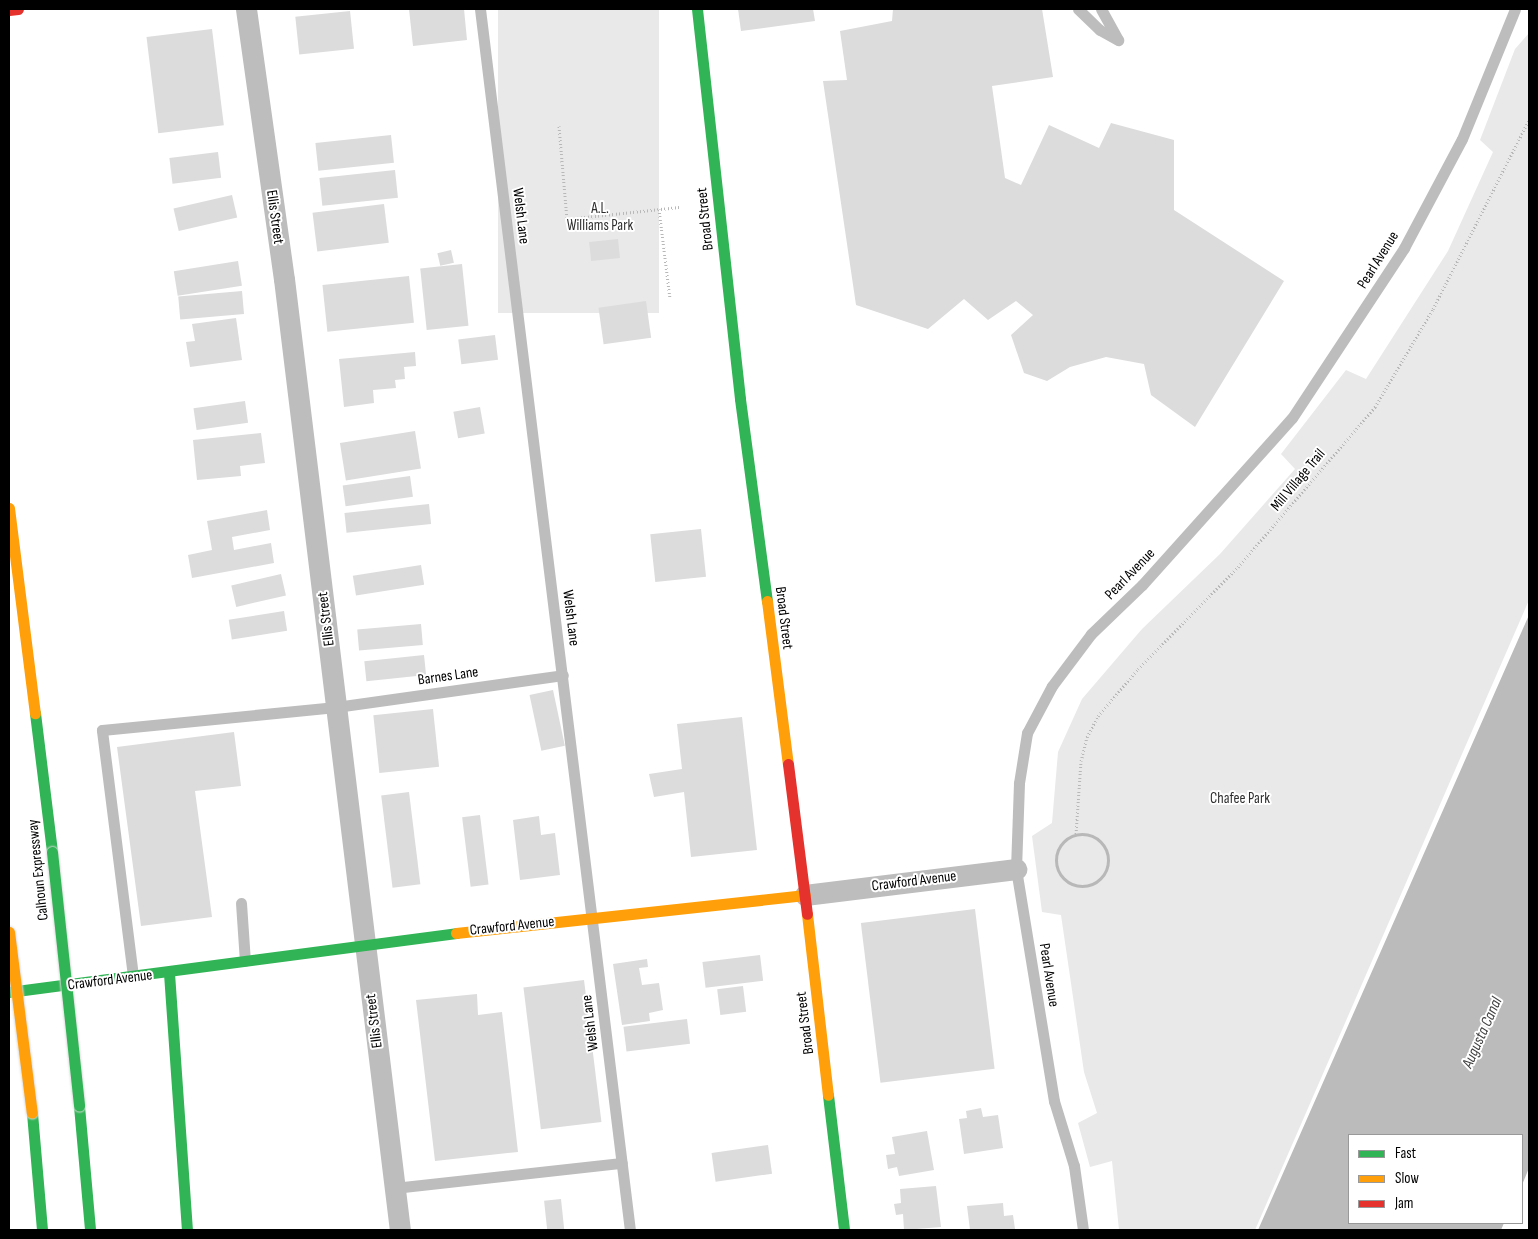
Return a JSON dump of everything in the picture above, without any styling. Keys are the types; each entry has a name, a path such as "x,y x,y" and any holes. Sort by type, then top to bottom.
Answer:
{"main road":[{"path":"9,10 18,9"},
{"name":"Broad Street","path":"697,9 740,398 805,895 844,1230"},
{"name":"Calhoun Expressway","path":"9,508 52,852 90,1230"},
{"name":"Crawford Avenue","path":"9,992 169,973 364,943 805,895"},
{"path":"9,932 32,1113 42,1230"},
{"path":"169,973 187,1230"}],"street":[{"name":"Ellis Street","path":"246,9 284,279 400,1230"},
{"name":"Crawford Avenue","path":"805,895 1016,869"}],"lane":[{"name":"Welsh Lane","path":"480,9 630,1230"},
{"path":"1078,9 1100,30 1118,40 1101,9"},
{"name":"Pearl Avenue","path":"1083,1230 1074,1166 1054,1101 1016,869 1019,783 1027,733 1052,686 1091,634 1142,585 1292,418 1404,248 1462,139 1515,9"},
{"name":"Barnes Lane","path":"133,976 102,730 336,707 563,675"},
{"path":"241,904 245,961"},
{"path":"394,1188 622,1164"}],"path":[{"name":"Mill Village Trail","path":"1076,834 1081,761 1088,737 1098,716 1138,669 1238,568 1375,407 1433,309 1529,120"},
{"path":"559,126 567,219 679,207"},
{"path":"659,209 670,299"},
{"path":"1076,834 1085,834 1100,841 1108,856 1108,864 1100,879 1084,886 1076,885 1061,876 1056,859 1062,843 1076,834"}],"green space":[{"name":"A.L. Williams Park","path":"498,9 659,9 659,313 498,313"},
{"name":"Chafee Park","path":"1529,33 1529,600 1255,1230 1119,1230 1112,1161 1090,1167 1078,1123 1097,1113 1084,1072 1061,915 1042,912 1032,836 1052,823 1058,752 1082,699 1142,629 1220,554 1295,469 1281,454 1346,370 1366,379 1448,251 1493,152 1480,140 1515,49"}],"water":[{"name":"Augusta Canal","path":"1529,615 1529,1168 1523,1183 1523,1134 1348,1134 1348,1224 1504,1224 1501,1230 1258,1230"}],"building":[{"path":"409,9 464,9 467,40 413,46"},
{"path":"738,9 813,9 815,21 741,31"},
{"path":"893,9 1042,9 1053,77 992,86 1005,178 1021,185 1049,125 1099,148 1111,123 1174,140 1174,210 1284,281 1195,427 1151,395 1144,364 1106,357 1070,367 1047,381 1024,373 1011,335 1033,315 1016,301 988,320 964,299 928,329 856,305 823,81 847,80 840,31 892,21"},
{"path":"350,11 354,49 299,55 295,17"},
{"path":"212,29 224,125 158,133 146,37"},
{"path":"391,135 394,163 318,171 315,143"},
{"path":"218,152 221,178 173,184 169,158"},
{"path":"395,170 398,198 322,206 319,178"},
{"path":"232,195 237,217 179,231 174,208"},
{"path":"384,204 389,243 317,251 313,213"},
{"path":"618,239 620,258 591,261 589,242"},
{"path":"451,250 454,263 440,266 437,253"},
{"path":"238,261 242,286 178,296 174,271"},
{"path":"462,264 468,326 427,330 420,268"},
{"path":"409,276 414,323 327,332 322,285"},
{"path":"242,291 244,314 180,319 178,297"},
{"path":"646,301 651,338 604,344 598,308"},
{"path":"236,318 242,360 190,367 186,342 195,341 192,324"},
{"path":"495,335 498,360 461,364 458,340"},
{"path":"415,352 416,366 404,367 405,379 395,380 396,388 373,390 374,403 344,407 339,359"},
{"path":"245,401 248,423 197,430 194,408"},
{"path":"480,407 485,434 458,438 453,412"},
{"path":"415,431 421,469 346,480 340,443"},
{"path":"261,433 265,463 240,466 241,476 197,480 193,440"},
{"path":"410,476 413,497 346,506 343,485"},
{"path":"429,504 431,524 347,533 344,513"},
{"path":"267,510 270,530 232,537 234,550 271,543 274,563 192,578 188,555 212,550 207,521"},
{"path":"701,529 706,577 655,582 650,534"},
{"path":"421,565 424,585 356,596 353,576"},
{"path":"281,574 286,595 236,607 231,585"},
{"path":"284,611 287,631 232,640 229,620"},
{"path":"421,624 423,645 359,650 357,630"},
{"path":"424,655 426,675 366,681 364,661"},
{"path":"553,690 565,746 541,751 530,695"},
{"path":"433,709 439,767 379,773 373,715"},
{"path":"742,717 757,850 691,857 684,792 654,797 649,774 682,769 677,724"},
{"path":"234,732 241,786 195,791 212,917 141,926 117,747"},
{"path":"409,792 420,884 393,888 381,795"},
{"path":"480,815 489,884 471,887 462,817"},
{"path":"539,816 541,835 555,833 560,875 520,880 513,820"},
{"path":"975,909 995,1069 880,1083 861,923"},
{"path":"760,955 763,981 706,988 702,962"},
{"path":"647,959 648,967 639,968 642,985 659,983 663,1010 649,1013 650,1021 622,1025 613,964"},
{"path":"584,980 601,1122 541,1129 523,987"},
{"path":"743,986 746,1012 720,1015 717,989"},
{"path":"477,994 478,1015 502,1012 518,1152 435,1161 416,1000"},
{"path":"687,1019 690,1044 627,1052 623,1027"},
{"path":"981,1108 983,1117 998,1115 1003,1148 964,1154 959,1119 967,1118 966,1111"},
{"path":"927,1131 934,1170 899,1176 897,1167 888,1169 886,1155 895,1154 892,1137"},
{"path":"768,1145 772,1174 716,1182 712,1153"},
{"path":"936,1186 941,1227 904,1230 903,1214 896,1215 894,1204 901,1203 900,1189"},
{"path":"561,1199 564,1230 547,1230 544,1201"},
{"path":"1003,1203 1004,1216 1013,1215 1015,1229 970,1230 967,1206"}],"traffic: fast":[{"path":"697,9 740,399 767,601"},
{"path":"35,713 52,852"},
{"path":"52,852 79,1106"},
{"path":"9,992 456,933"},
{"path":"169,973 187,1230"},
{"path":"828,1095 844,1230"},
{"path":"79,1106 90,1230"},
{"path":"32,1113 42,1230"}],"traffic: slow":[{"path":"9,508 35,713"},
{"path":"767,601 788,764"},
{"path":"456,933 805,895"},
{"path":"807,914 828,1095"},
{"path":"9,932 32,1113"}],"traffic: jam":[{"path":"9,10 18,9"},
{"path":"788,764 807,914"}]}
